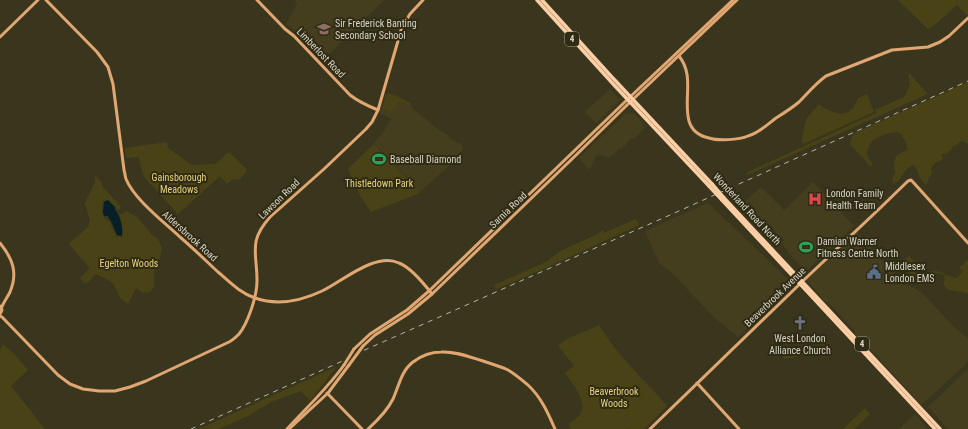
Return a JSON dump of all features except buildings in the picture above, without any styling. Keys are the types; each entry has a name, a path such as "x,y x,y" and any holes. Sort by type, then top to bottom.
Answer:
{"main road":[{"name":"Wonderland Road North","path":"537,0 940,429"},
{"name":"Wonderland Road North","path":"542,0 630,99"},
{"name":"Wonderland Road North","path":"801,282 935,429"}],"street":[{"path":"0,37 38,0"},
{"name":"Aldersbrook Road","path":"46,0 97,52 108,67 113,84 124,170 126,179 131,187 160,220 239,290 255,298 283,303 323,291 354,272 386,260 400,263 407,267 432,294"},
{"name":"Limberlost Road","path":"258,0 285,29 300,41 350,95 378,110"},
{"name":"Lawson Road","path":"1,310 58,375 70,384 83,389 114,391 130,387 229,342 239,334 243,328 255,298 257,280 255,245 263,225 372,122 378,110 402,27 410,14 423,0"},
{"name":"Sarnia Road","path":"288,429 334,380 354,349 370,334 407,310 429,291 733,0"},
{"name":"Sarnia Road","path":"288,429 328,393 363,346 375,335 408,314 432,294 572,160 630,99 679,56 737,0"},
{"path":"679,56 684,62 687,70 688,120 693,130 703,137 712,139 747,137 799,102 818,82 826,76 892,50 928,47 949,36 968,18"},
{"name":"Beaverbrook Avenue","path":"650,429 801,282 908,181 911,180 913,182 968,243"},
{"path":"0,243 10,257 14,274 11,289 1,310"},
{"path":"368,429 387,410 402,375 412,362 426,354 440,352 462,355 508,370 529,386 535,393 544,406 555,429"},
{"path":"697,382 739,429"},
{"path":"325,390 362,429"}],"shaded area":[{"name":"Sir Frederick Banting Secondary School","path":"295,0 384,0 324,59 301,35 286,24 297,4"},
{"path":"610,89 620,100 596,123 585,112"},
{"path":"386,93 398,96 411,103 411,107 440,131 457,143 462,144 463,149 451,164 420,192 374,143 382,134 391,119 380,113"},
{"path":"626,113 635,114 646,127 633,140 632,138 610,157 597,155 589,170 579,158"},
{"path":"813,182 854,226 805,272 781,243 785,240 779,237 769,224 764,223 744,202 761,187 784,210"},
{"path":"708,203 792,283 738,337 715,318 670,271 659,263 645,231"},
{"path":"857,232 904,285 906,284 921,292 955,328 968,338 968,361 921,405 867,345 854,333 855,331 828,302 826,303 807,280"},
{"path":"968,369 968,429 948,429 928,407"},
{"path":"915,414 928,429 899,429"}],"green space":[{"path":"898,0 968,0 968,14 967,15 957,5 928,29"},
{"path":"908,72 928,94 747,175 746,173 876,113 875,110 904,97 910,84"},
{"path":"968,82 968,144 961,141 952,147 952,149 946,154 941,154 943,158 941,161 936,162 931,168 932,172 927,184 921,180 914,165 908,168 897,182 893,183 892,179 895,173 894,164 896,156 908,149 901,134 893,132 885,134 872,141 867,153 868,158 873,165 870,166 850,144 853,134"},
{"path":"387,94 398,97 410,103 410,106 404,102 399,102 392,111 393,113 382,108"},
{"path":"867,94 874,112 803,144 802,140 806,119 819,104 835,113 840,114 848,112 855,105 858,98"},
{"name":"Gainsborough Meadows","path":"167,142 168,148 192,165 215,164 229,152 247,170 239,180 233,179 227,184 220,176 178,214 145,178 142,172 139,157 126,158 125,148"},
{"name":"Thistledown Park","path":"374,144 420,192 371,212 361,197 348,169"},
{"name":"Egelton Woods","path":"95,175 102,183 102,186 121,207 118,210 108,200 103,201 102,213 104,218 110,222 116,236 122,237 123,231 119,214 123,214 126,211 137,217 152,235 158,239 162,248 160,258 155,264 154,287 150,292 143,293 137,288 128,304 120,297 113,284 107,279 96,274 86,284 80,278 90,268 69,244 88,227 90,221 85,203 95,182"},
{"path":"636,219 639,225 496,289 494,285 548,261 563,250 604,230 604,233"},
{"path":"909,256 926,275 918,282 901,264"},
{"path":"968,260 968,293 948,290 944,285 945,275 938,273 933,274 931,271 957,278 963,271 960,266 964,265 965,261"},
{"name":"Beaverbrook Woods","path":"599,325 622,357 667,406 644,429 571,429 569,424 579,416 582,411 582,406 579,394 565,373 574,366 559,345 565,340"},
{"path":"3,344 28,370 11,386 45,429 0,429 0,350"},
{"path":"803,347 805,355 784,359 783,351"},
{"path":"336,367 310,401 301,391 271,402 248,416 219,429 199,429"},
{"path":"865,408 870,414 854,429 843,429"}],"water":[{"path":"108,200 115,207 120,219 122,236 117,235 108,216 104,216 104,202"}],"railway":[{"path":"191,429 968,81"}],"place":[{"name":"Sir Frederick Banting Secondary School","path":"324,29"},
{"name":"Baseball Diamond","path":"379,159"},
{"name":"London Family Health Team","path":"815,199"},
{"name":"Damian Warner Fitness Centre North","path":"806,247"},
{"name":"Middlesex London EMS","path":"874,272"},
{"name":"West London Alliance Church","path":"800,323"}]}
